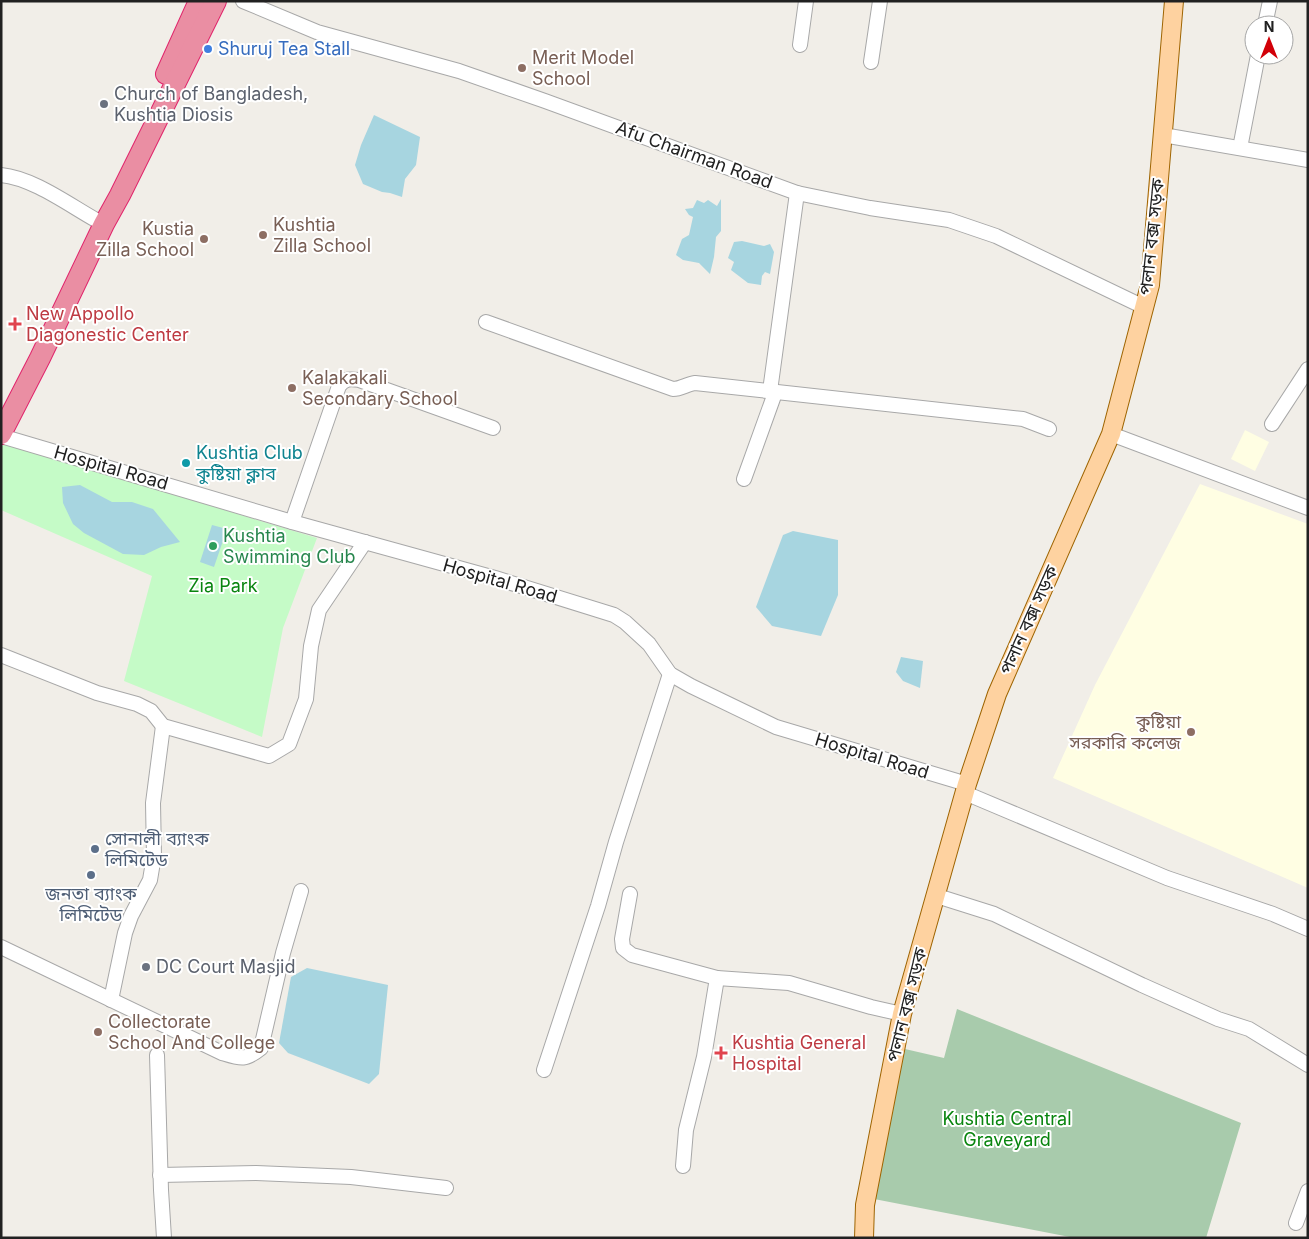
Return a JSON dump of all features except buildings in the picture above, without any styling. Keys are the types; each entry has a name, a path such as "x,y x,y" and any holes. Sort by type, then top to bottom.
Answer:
{"highway":[{"path":"1,435 96,220 199,1"},
{"path":"1,416 120,196 216,1"}],"main road":[{"name":"পলান বক্স সড়ক","path":"864,1238 865,1205 902,1014 966,789 997,694 1111,434 1150,285 1174,1"}],"street":[{"name":"Afu Chairman Road","path":"243,1 317,32 459,71 797,193 870,208 949,220 996,236 1144,307"},
{"path":"800,45 806,1"},
{"path":"871,62 880,1"},
{"path":"1267,15 1270,1"},
{"path":"1240,148 1256,65"},
{"path":"1163,135 1308,160"},
{"path":"1,175 10,176 38,187 96,220"},
{"path":"744,479 773,392 797,193"},
{"path":"486,322 673,389 695,383 1023,419 1049,429"},
{"path":"1272,424 1308,369"},
{"path":"292,522 342,382 350,379 359,380 493,428"},
{"path":"1111,434 1308,508"},
{"name":"Hospital Road","path":"1,435 292,522 495,578 614,615 625,622 649,644 670,674 776,727 966,789 1167,878 1308,928"},
{"path":"1,655 97,693 137,704 151,711 163,726 269,756 289,744 306,699 311,646 319,610 365,542"},
{"path":"544,1070 598,906 670,674"},
{"path":"111,1000 125,933 131,916 150,880 154,856 153,803 163,726"},
{"path":"1,947 222,1053 238,1058 251,1057 261,1048 283,953 301,891"},
{"path":"630,894 622,939 623,948 632,955 717,978 789,983 902,1014"},
{"path":"937,896 994,914 1142,985 1218,1019 1249,1029 1308,1065"},
{"path":"683,1166 686,1130 704,1057 717,978"},
{"path":"157,1055 160,1175 164,1238"},
{"path":"160,1175 275,1174 351,1177 446,1188"},
{"path":"1301,1218 1308,1191"}],"shaded area":[{"path":"1245,430 1269,442 1255,471 1231,459"},
{"name":"কুষ্টিয়া সরকারি কলেজ","path":"1200,484 1308,524 1308,888 1053,778 1095,685"}],"green space":[{"name":"Zia Park","path":"4,443 317,538 283,628 262,737 124,681 152,576 1,510 1,448"},
{"name":"Kushtia Central Graveyard","path":"957,1009 1241,1123 1206,1238 1075,1238 869,1198 905,1049 944,1058"}],"water":[{"path":"374,115 420,137 416,165 405,179 402,197 382,192 363,184 355,165"},
{"path":"721,199 721,231 716,237 710,274 699,263 683,260 676,255 682,239 689,235 693,217 685,209 693,208 697,200 704,203 708,200 717,206"},
{"path":"742,241 764,246 770,244 774,252 770,274 765,272 762,276 761,285 748,283 731,270 734,262 728,258 734,242"},
{"path":"80,485 112,502 132,502 153,509 180,542 161,547 144,555 123,554 84,533 73,524 63,503 62,487"},
{"name":"Kushtia Swimming Club","path":"212,525 227,529 214,567 200,562"},
{"path":"793,531 838,540 838,595 821,636 772,626 756,607 783,535"},
{"path":"901,657 923,661 920,688 903,681 896,672"},
{"path":"307,968 388,985 379,1074 369,1084 288,1053 279,1043 291,977"}],"place":[{"name":"Shuruj Tea Stall","path":"208,49"},
{"name":"Merit Model School","path":"522,68"},
{"name":"Church of Bangladesh, Kushtia Diosis","path":"104,104"},
{"name":"Kushtia Zilla School","path":"263,235"},
{"name":"Kustia Zilla School","path":"204,239"},
{"name":"New Appollo Diagonestic Center","path":"15,324"},
{"name":"Kalakakali Secondary School","path":"292,388"},
{"name":"Kushtia Club কুষ্টিয়া ক্লাব","path":"186,463"},
{"name":"Kushtia Swimming Club","path":"213,546"},
{"name":"কুষ্টিয়া সরকারি কলেজ","path":"1191,732"},
{"name":"সোনালী ব্যাংক লিমিটেড","path":"95,849"},
{"name":"জনতা ব্যাংক লিমিটেড","path":"91,875"},
{"name":"DC Court Masjid","path":"146,967"},
{"name":"Collectorate School And College","path":"98,1032"},
{"name":"Kushtia General Hospital","path":"721,1053"}]}
